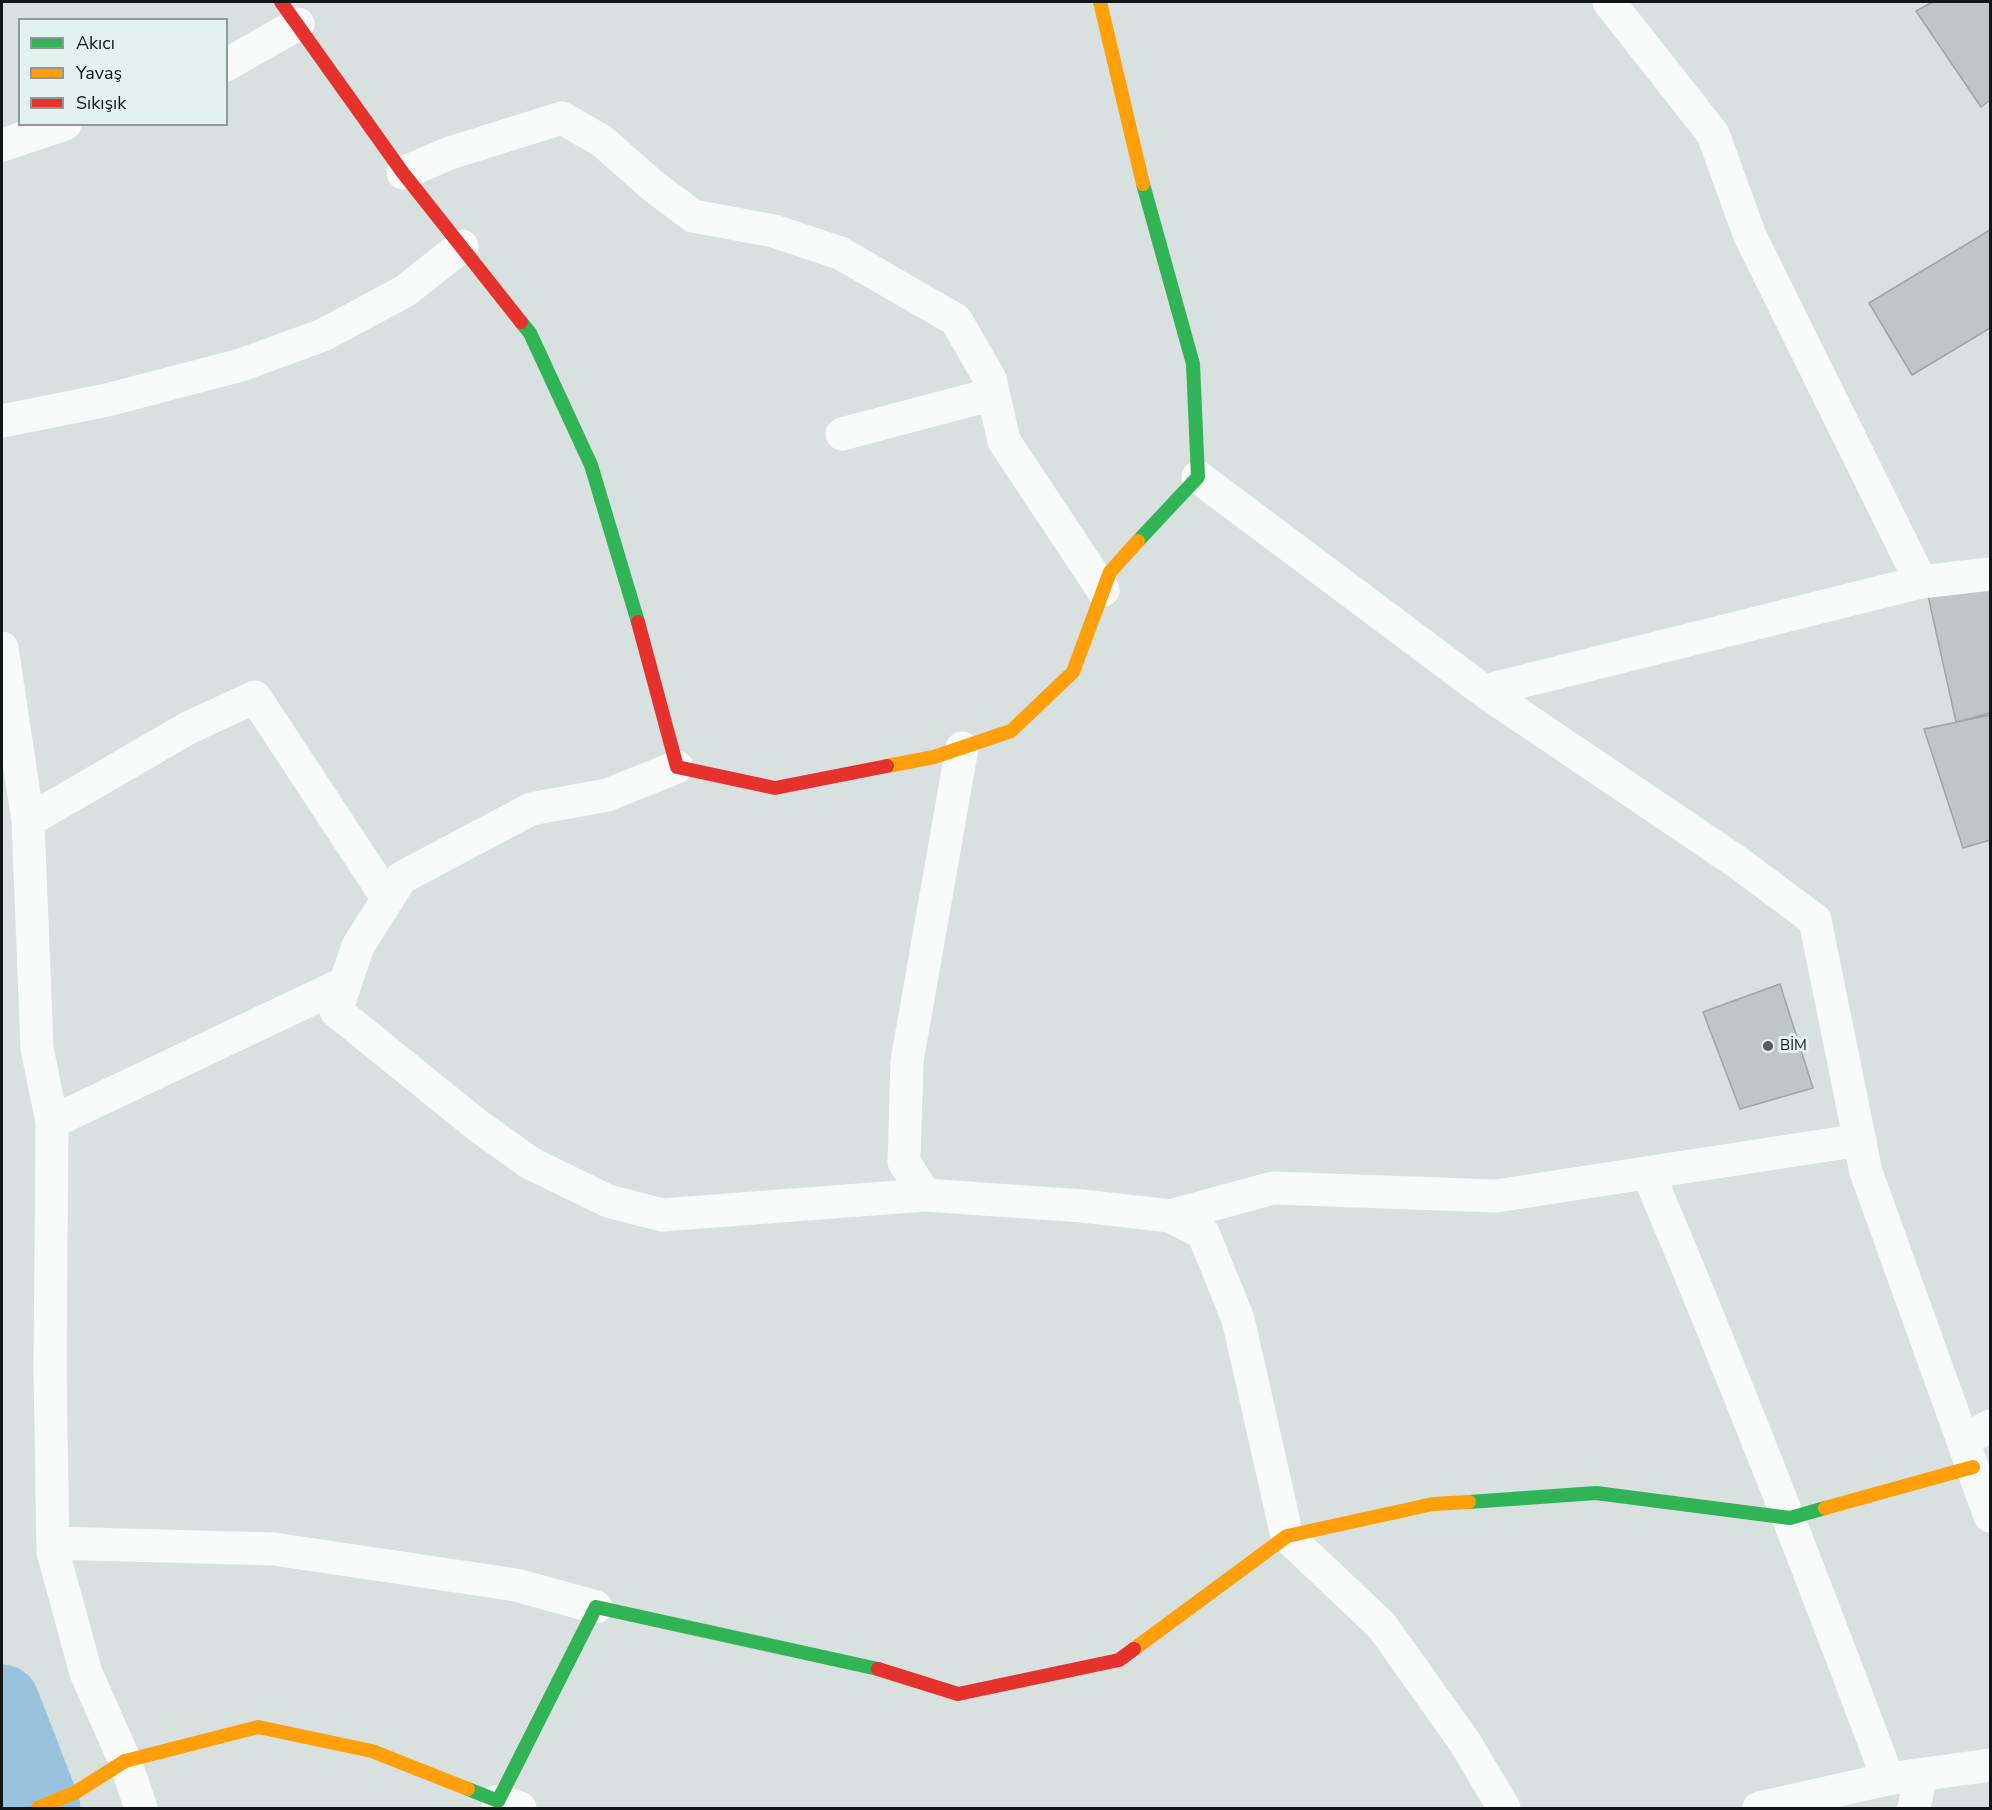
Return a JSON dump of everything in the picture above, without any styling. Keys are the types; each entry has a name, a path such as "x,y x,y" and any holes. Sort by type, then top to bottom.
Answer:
{"street":[{"path":"1100,2 1139,170 1193,364 1198,477 1110,572 1072,672 1011,731 934,757 775,788 677,767 607,795 531,809 401,878 358,946 336,1011 477,1125 530,1163 608,1201 662,1215 925,1196 1083,1206 1170,1216 1203,1233 1238,1319 1287,1536 1383,1626 1464,1741 1504,1809"},
{"path":"1609,2 1713,134 1750,236 1921,582"},
{"path":"228,63 290,13 403,173 530,333 591,465 638,620 677,767"},
{"path":"403,173 450,153 562,118 602,141 693,216 774,231 840,253 956,320 990,379 1004,441 1103,590"},
{"path":"2,145 59,126"},
{"path":"2,422 107,400 241,365 323,334 405,291 462,246"},
{"path":"842,435 993,394"},
{"path":"1198,477 1485,691 1737,862 1815,920 1866,1172 1975,1445 1990,1516"},
{"path":"1485,691 1921,582 1990,574"},
{"path":"2,648 28,821 37,1048 52,1122 50,1369 53,1543 86,1673 125,1761 141,1809"},
{"path":"28,821 188,728 255,697 388,899"},
{"path":"925,1196 904,1162 907,1061 930,916 962,748"},
{"path":"52,1122 345,983"},
{"path":"1170,1216 1273,1188 1496,1196 1860,1140"},
{"path":"1648,1173 1726,1356 1790,1518 1888,1779"},
{"path":"53,1543 274,1549 516,1585 596,1607 871,1667 958,1694 1119,1660 1287,1536 1433,1504 1596,1493 1790,1518 1975,1445"},
{"path":"38,1809 76,1792 125,1761 258,1727 372,1752 506,1806 596,1607"},
{"path":"1759,1809 1888,1779 1990,1765"},
{"path":"1914,1809 1921,1775"}],"building":[{"path":"1933,2 1990,2 1990,100 1981,107 1916,11"},
{"path":"1990,230 1990,328 1912,375 1869,303"},
{"path":"1990,583 1990,713 1956,722 1927,591"},
{"path":"1990,715 1990,840 1963,848 1924,729"},
{"path":"1780,984 1813,1088 1740,1109 1703,1012"}],"waterway":[{"path":"2,1702 43,1808"}],"traffic: fast":[{"path":"1138,541 1198,477 1193,364 1143,184"},
{"path":"521,322 530,333 591,465 638,622"},
{"path":"1469,1502 1596,1493 1790,1518 1825,1508"},
{"path":"468,1789 498,1801 596,1607 878,1669"}],"traffic: slow":[{"path":"1100,2 1143,184"},
{"path":"887,766 934,757 1011,731 1073,672 1110,572 1138,541"},
{"path":"1825,1508 1973,1467"},
{"path":"1134,1649 1287,1536 1433,1504 1469,1502"},
{"path":"38,1808 76,1792 125,1761 258,1727 372,1751 468,1789"}],"traffic: jam":[{"path":"281,2 403,173 521,322"},
{"path":"638,622 677,767 775,788 887,766"},
{"path":"878,1669 958,1694 1119,1660 1134,1649"}],"place":[{"name":"BİM","path":"1768,1046"}]}
